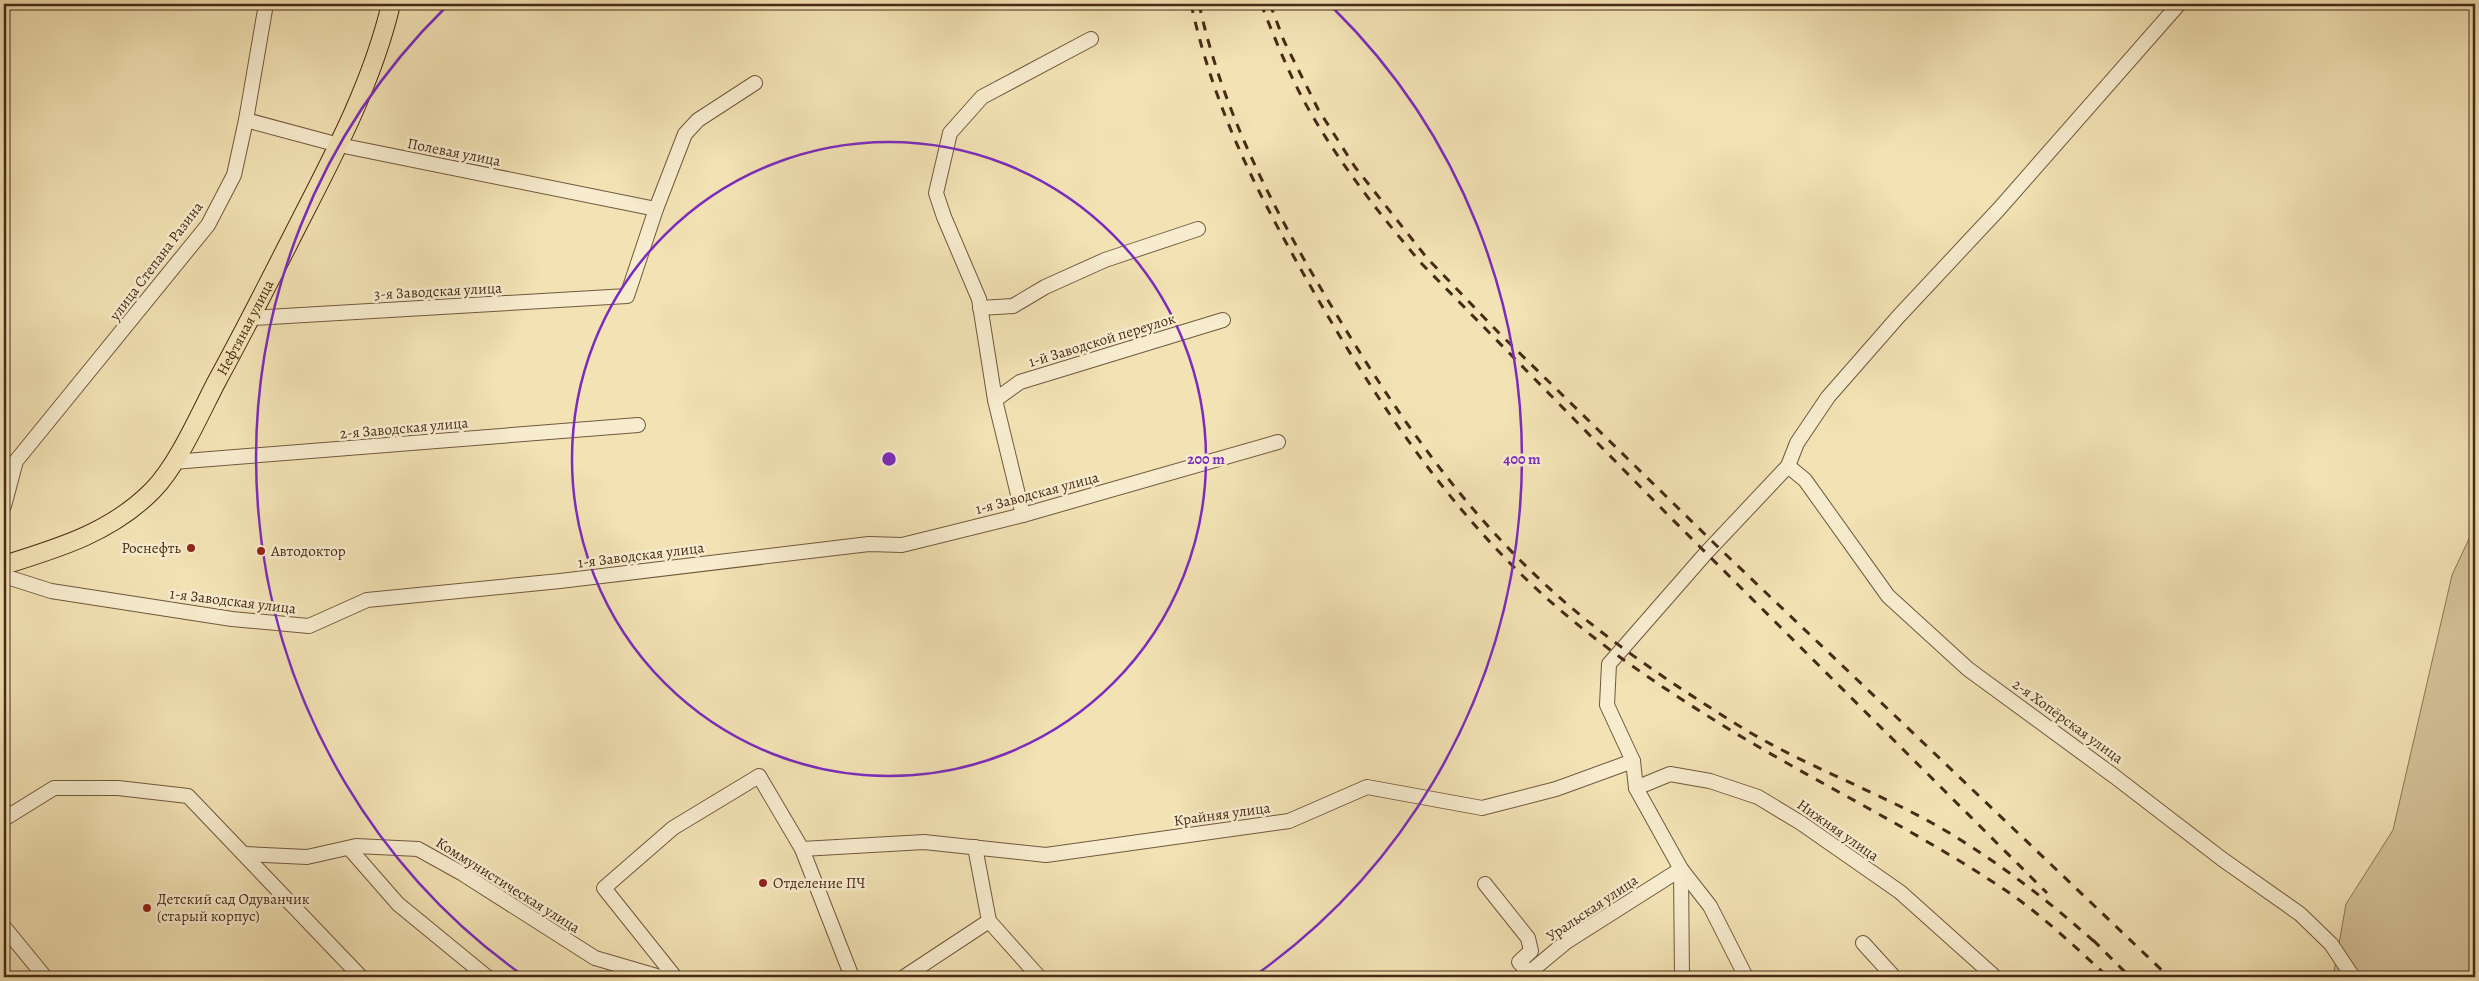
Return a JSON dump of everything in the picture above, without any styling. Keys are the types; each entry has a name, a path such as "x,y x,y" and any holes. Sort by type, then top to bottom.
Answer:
{"main road":[{"name":"Нефтяная улица","path":"4,565 65,546 115,521 154,489 173,462 252,318 340,145 380,48 391,4"}],"street":[{"name":"улица Степана Разина","path":"4,506 16,461 208,225 234,175 246,120 266,4"},
{"path":"1746,977 1710,906 1681,869 1636,788 1633,761 1608,705 1609,664 1706,553 1788,466 1797,443 1828,397 1898,317 1999,209 2178,4"},
{"path":"1023,515 995,400 979,299 963,256 944,217 936,193 950,133 982,97 1092,39"},
{"path":"656,209 686,134 698,120 755,83"},
{"name":"Полевая улица","path":"246,120 340,145 656,209"},
{"name":"3-я Заводская улица","path":"252,318 627,296 656,209"},
{"path":"980,308 1013,306 1045,287 1105,260 1198,229"},
{"name":"1-й Заводской переулок","path":"995,400 1020,382 1223,320"},
{"name":"2-я Заводская улица","path":"173,462 638,425"},
{"name":"1-я Заводская улица","path":"4,576 51,591 232,619 309,626 367,600 560,581 869,544 902,546 1023,515 1278,442"},
{"name":"2-я Хопёрская улица","path":"1788,466 1805,480 1888,596 1968,669 2107,770 2222,860 2300,914 2331,944 2353,977"},
{"name":"Крайняя улица","path":"802,849 924,842 1046,855 1289,821 1367,787 1482,808 1556,789 1633,761"},
{"name":"Нижняя улица","path":"1636,788 1670,774 1710,781 1758,797 1800,823 1900,892 1995,977"},
{"path":"675,977 604,888 674,828 758,776 802,849 852,977"},
{"path":"4,819 54,788 118,788 188,796 362,977"},
{"path":"975,847 989,920 1039,977"},
{"path":"349,848 398,904 488,977"},
{"name":"Коммунистическая улица","path":"244,854 307,857 349,848 418,850 463,874 595,958 660,977"},
{"path":"1681,869 1682,977"},
{"name":"Уральская улица","path":"1526,975 1566,942 1681,869"},
{"path":"1485,884 1528,938 1531,951 1519,962 1526,975"},
{"path":"904,977 989,920"},
{"path":"4,927 45,977"},
{"path":"1863,943 1894,977"}],"shaded area":[{"path":"2475,526 2475,977 2333,977 2346,904 2393,830 2452,575"}],"railway":[{"path":"1191,4 1201,45 1227,122 1278,229 1341,338 1388,412 1439,482 1496,548 1549,601 1625,661 1732,731 1902,827 2002,888 2043,919 2108,977"},
{"path":"1199,4 1210,46 1238,127 1255,166 1294,242 1359,351 1403,418 1450,481 1502,542 1553,592 1603,633 1655,671 1761,739 1894,803 1946,831 2025,884 2098,945"},
{"path":"1261,4 1304,102 1324,135 1364,192 1422,264 1668,515 2047,893"},
{"path":"1270,4 1284,41 1318,109 1355,167 1427,258 1498,332 1719,548 2169,977"},
{"path":"2093,940 2130,977"}],"place":[{"name":"Роснефть","path":"191,548"},
{"name":"Автодоктор","path":"261,551"},
{"name":"Отделение ПЧ","path":"763,883"},
{"name":"Детский сад Одуванчик (старый корпус)","path":"147,908"}]}
